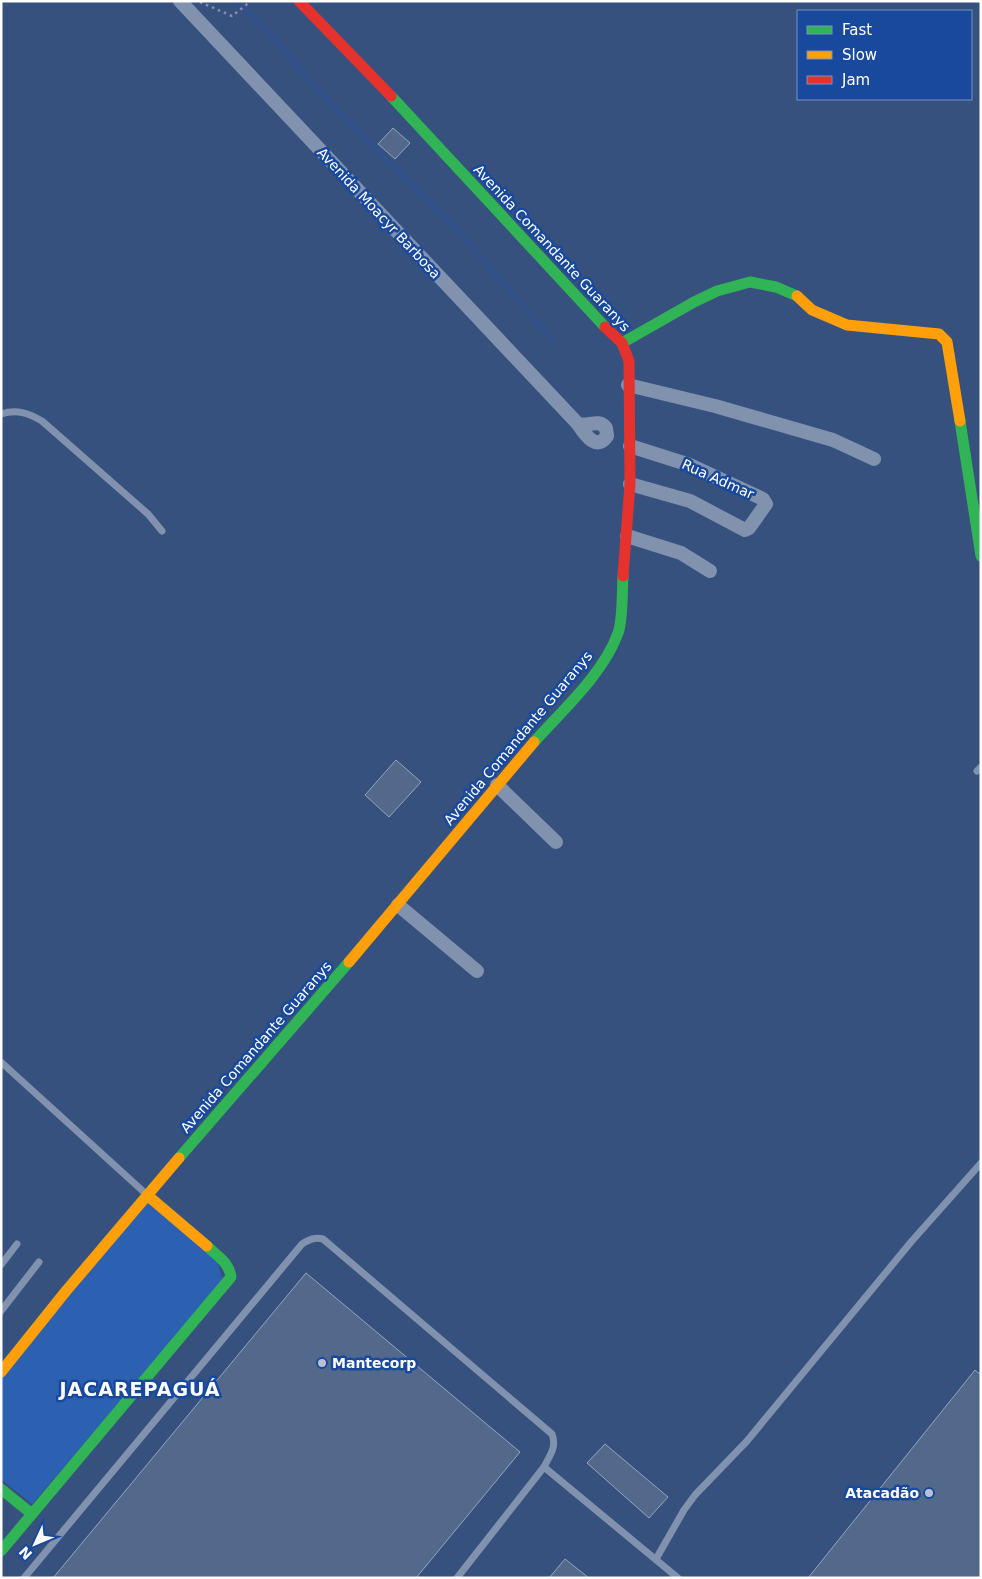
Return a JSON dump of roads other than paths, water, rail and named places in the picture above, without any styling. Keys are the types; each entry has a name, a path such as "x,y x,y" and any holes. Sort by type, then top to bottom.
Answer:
{"street":[{"name":"Avenida Comandante Guaranys","path":"1,1372 66,1291 398,905 497,784 598,670 611,649 619,630 630,484 629,361 622,343 608,331 400,105 299,1"},
{"name":"Avenida Moacyr Barbosa","path":"185,6 578,424"},
{"path":"622,343 717,291 750,282 776,287 800,298 812,310 847,325 939,334 945,339 956,394 981,556"},
{"path":"628,385 715,406 833,440 874,459"},
{"name":"Rua Admar","path":"630,446 690,465 763,500 766,504 745,530 690,501 630,484"},
{"path":"627,536 681,553 710,571"},
{"path":"497,784 556,842"},
{"path":"398,905 477,971"},
{"path":"1,1551 231,1277 227,1264 147,1196"},
{"path":"1,1489 32,1514"}],"lane":[{"path":"1,414 15,411 29,414 42,421 148,514 162,531"},
{"path":"1,1062 147,1196"},
{"path":"656,1559 695,1495 747,1441 910,1242 981,1163"},
{"path":"24,1578 302,1244 309,1239 317,1237 323,1239 552,1434 555,1442 544,1467 457,1578"},
{"path":"1,1265 17,1244"},
{"path":"1,1311 39,1262"},
{"path":"544,1467 678,1578"}],"waterway":[{"path":"238,1 266,29 325,98 462,236 553,340"}],"place":[{"name":"Mantecorp","path":"322,1363"},
{"name":"Atacadão","path":"929,1493"}],"district":[{"name":"JACAREPAGUÁ","path":"140,1389"}]}
